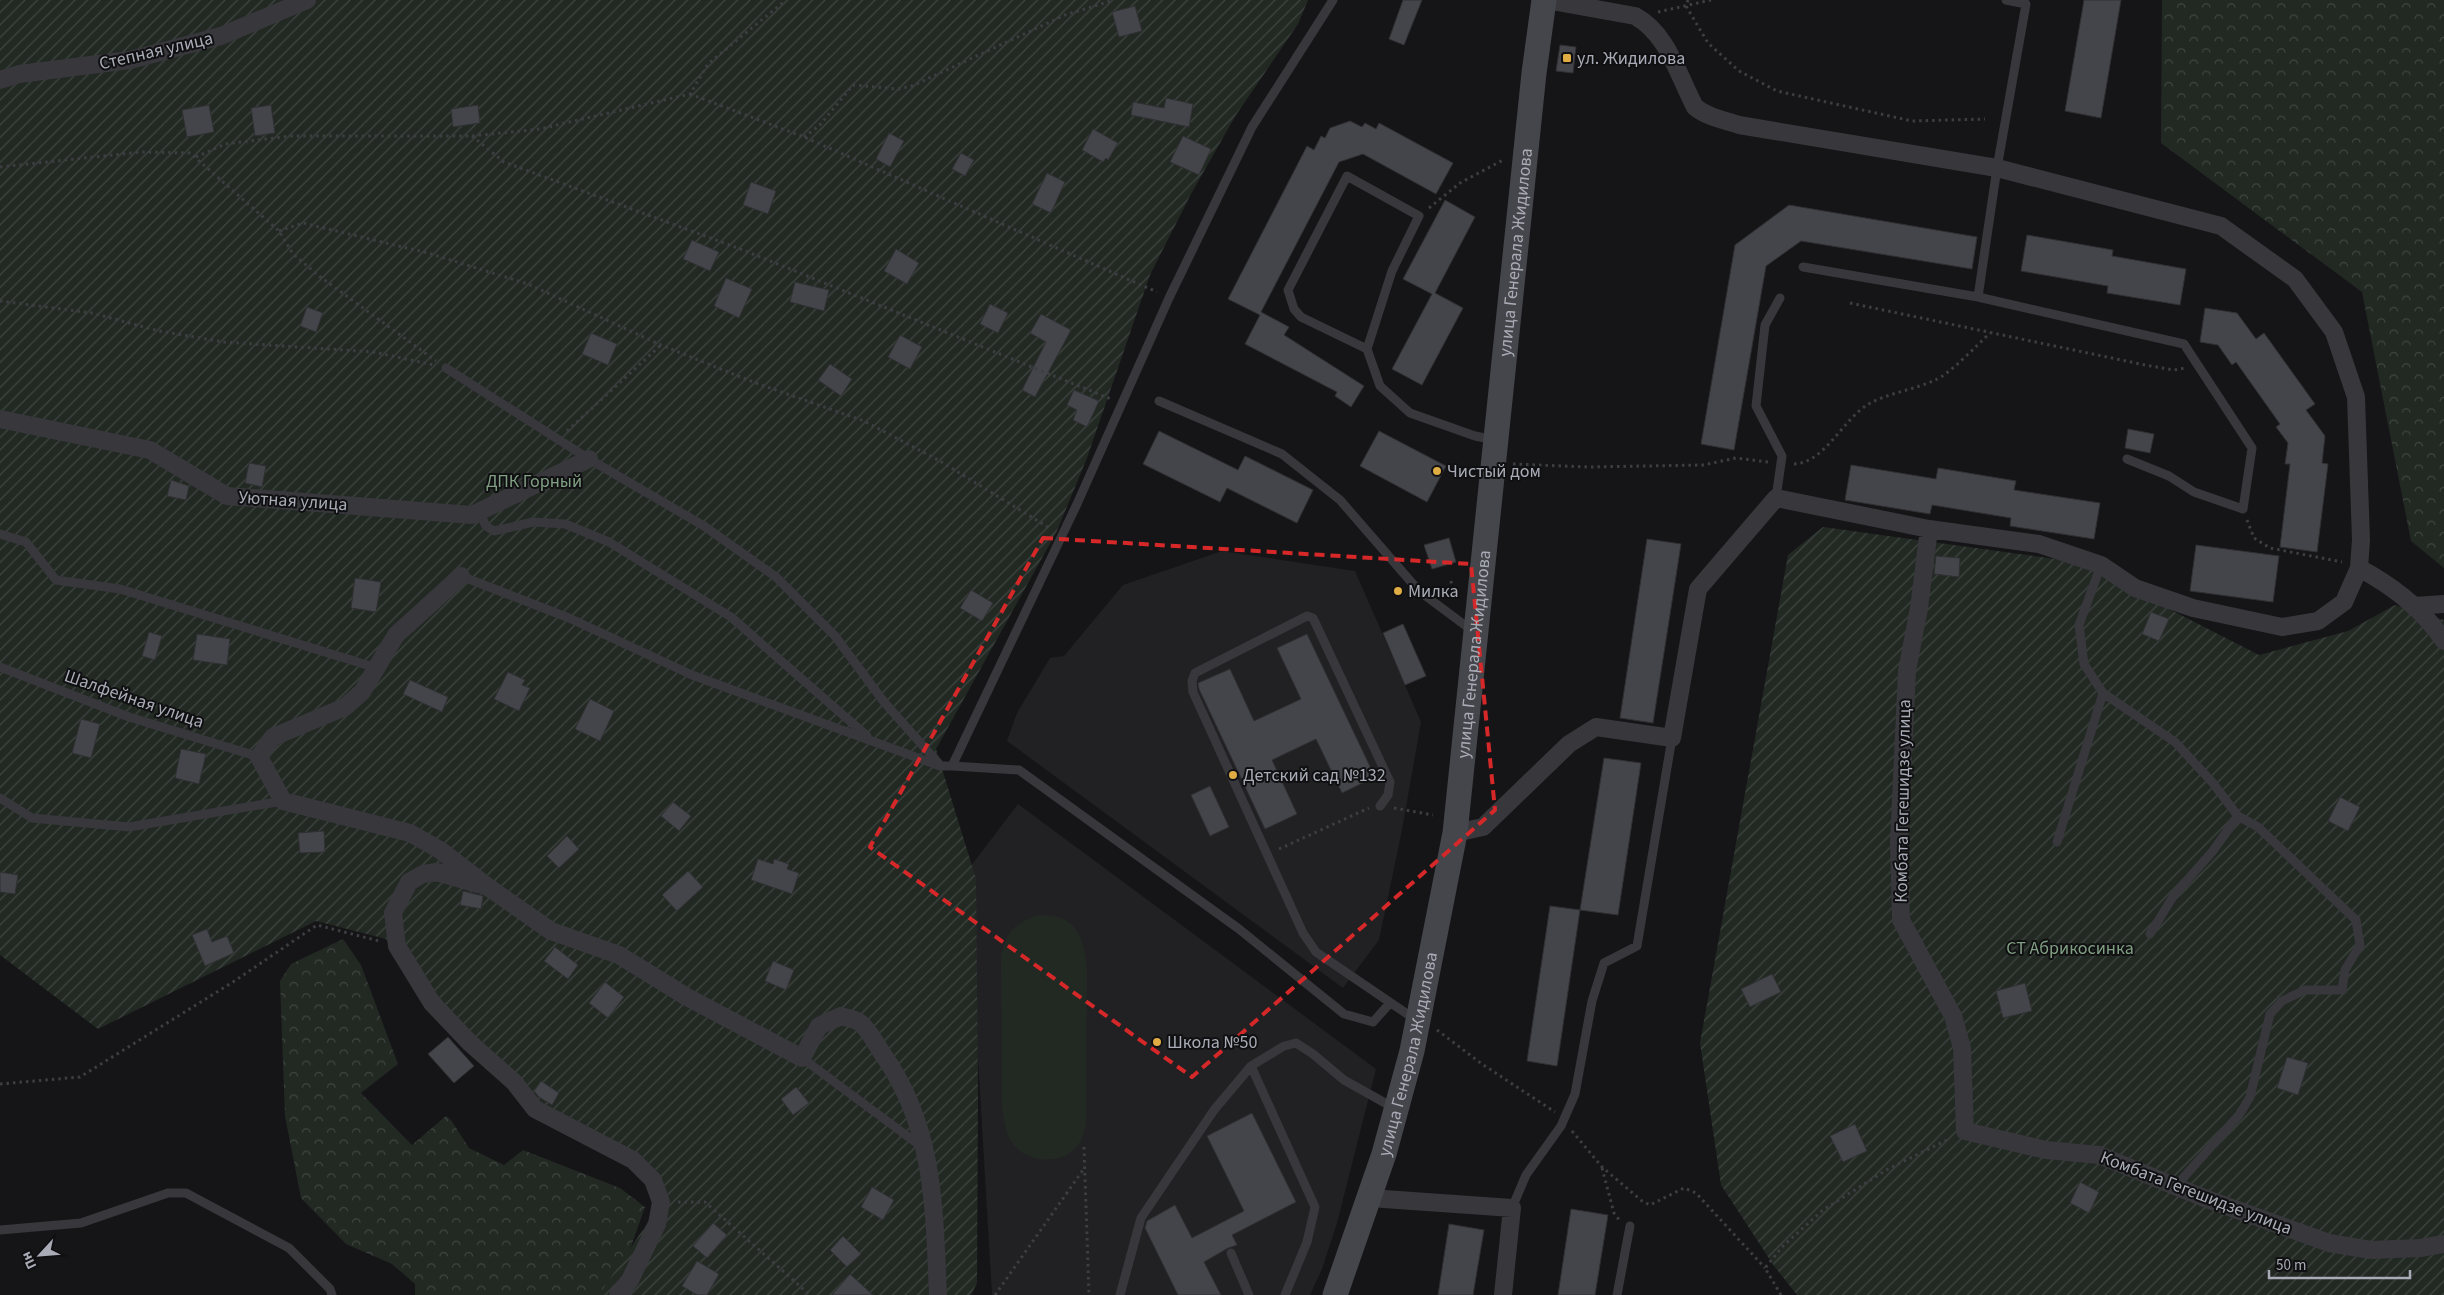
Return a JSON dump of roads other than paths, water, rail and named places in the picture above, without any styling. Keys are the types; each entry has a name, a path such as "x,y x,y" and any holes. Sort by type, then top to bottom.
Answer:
{"main road":[{"name":"улица Генерала Жидилова","path":"1336,1295 1370,1198 1396,1109 1425,1024 1455,833 1534,73 1545,0"}],"street":[{"name":"Степная улица","path":"0,80 19,74 130,60 221,36 307,0"},
{"path":"1455,833 1483,827 1569,744 1596,726 1672,738 1698,589 1776,498 1929,529 2039,544 2101,565 2135,588 2193,608 2282,627 2318,621 2344,602 2359,568 2361,540 2356,397 2334,332 2295,279 2221,226 1997,168 1739,125 1702,112 1695,107 1667,48 1657,32 1648,23 1635,16 1545,0"},
{"name":"Уютная улица","path":"0,419 150,450 227,496 472,515 589,459"},
{"name":"Комбата Гегешидзе улица","path":"1929,529 1919,608 1907,671 1899,842 1901,920 1953,1016 1962,1048 1966,1131 2046,1150 2099,1155 2329,1243 2371,1250 2420,1248 2444,1244"},
{"path":"2359,568 2392,586 2414,606 2444,641"},
{"path":"461,576 396,635 362,692 346,707 273,737 259,757 284,801 410,833 440,850 488,887 551,930 619,955 687,997 802,1058 819,1026 841,1016 859,1022 892,1066 919,1125 926,1150 935,1220 938,1295"},
{"path":"2414,606 2444,604"},
{"path":"488,887 437,872 423,874 409,882 393,913 396,946 432,1003 470,1043 514,1082 535,1109 633,1160 653,1180 661,1202 657,1224 630,1280 618,1295"},
{"path":"1370,1198 1512,1208 1503,1295"}],"lane":[{"path":"952,766 1123,404 1169,298 1252,128 1333,0"},
{"path":"1978,297 1997,168 2026,4 2006,0"},
{"path":"1367,349 1301,317 1294,309 1288,290 1346,176 1418,216 1392,271 1367,349 1380,386 1410,412 1475,436 1495,440"},
{"path":"1803,267 1978,297 2184,344 2252,448 2243,509 2194,492 2169,476 2128,459"},
{"path":"1776,498 1782,456 1756,406 1765,325 1780,298"},
{"path":"446,368 557,440 704,526 776,577 835,636 884,702 941,766"},
{"path":"1159,401 1282,454 1340,500 1419,591 1476,633"},
{"path":"479,512 486,526 494,531 533,522 565,524 609,542 731,617 872,741"},
{"path":"0,534 26,542 56,580 120,589 377,668"},
{"path":"2101,565 2079,625 2084,664 2103,693 2175,742 2212,782 2238,816 2258,827 2356,920 2360,945 2345,970 2342,990 2305,990 2282,1002 2270,1014 2250,1097 2239,1116 2176,1186"},
{"path":"461,576 568,618 692,675 941,766 1018,770 1238,929 1344,1014 1374,1022 1390,1003"},
{"path":"1380,806 1388,795 1390,782 1314,618 1308,616 1195,673 1192,681 1196,700 1303,934 1316,952 1390,1003 1425,1024"},
{"name":"Шалфейная улица","path":"0,667 129,717 259,757"},
{"path":"2057,842 2103,693"},
{"path":"1512,1208 1526,1175 1565,1118 1576,1094 1592,1000 1604,963 1637,946 1672,738"},
{"path":"0,798 32,818 129,827 284,801"},
{"path":"2150,934 2174,896 2212,852 2238,816"},
{"path":"1120,1295 1141,1218 1214,1110 1251,1066 1284,1046 1296,1043 1314,1054 1344,1080 1396,1109"},
{"path":"802,1058 926,1150"},
{"path":"1251,1066 1315,1207 1307,1242 1285,1295"},
{"path":"0,1230 81,1223 168,1193 186,1193 289,1248 330,1289 332,1295"},
{"path":"1617,1295 1630,1226"},
{"path":"1231,1253 1248,1295"}],"place":[{"name":"ул. Жидилова","path":"1567,58"},
{"name":"Чистый дом","path":"1437,471"},
{"name":"Милка","path":"1398,591"},
{"name":"Детский сад №132","path":"1233,775"},
{"name":"Школа №50","path":"1157,1042"}],"park label":[{"name":"ДПК Горный","path":"534,481"},
{"name":"СТ Абрикосинка","path":"2070,948"}]}
